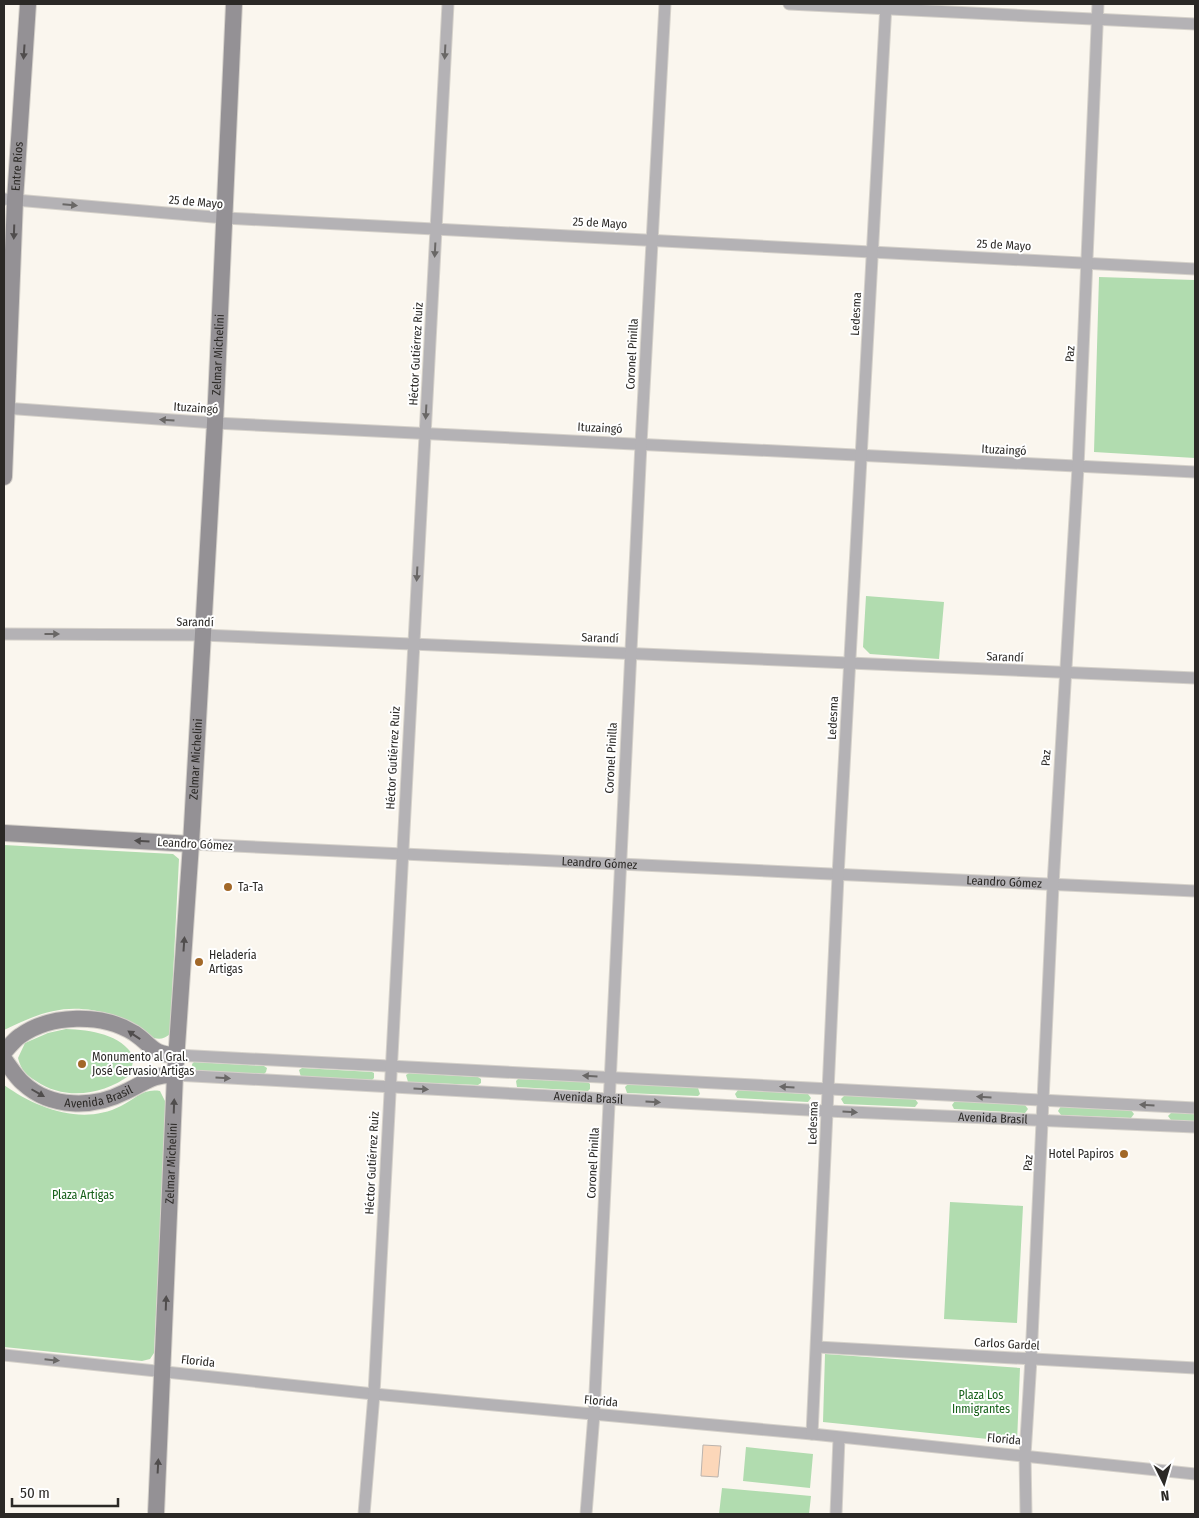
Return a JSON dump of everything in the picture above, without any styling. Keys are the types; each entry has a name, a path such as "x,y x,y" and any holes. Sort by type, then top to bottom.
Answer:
{"street":[{"name":"Entre Ríos","path":"4,478 9,199 28,4"},
{"name":"Zelmar Michelini","path":"156,1514 164,1371 175,1075 191,844 215,423 234,4"},
{"name":"Héctor Gutiérrez Ruiz","path":"364,1514 374,1394 448,4"},
{"name":"Coronel Pinilla","path":"586,1514 594,1414 630,654 665,4"},
{"path":"790,4 886,7 1195,24"},
{"name":"Paz","path":"1026,1514 1025,1455 1044,1120 1053,885 1064,673 1078,467 1098,4"},
{"name":"Ledesma","path":"812,1434 838,876 886,7"},
{"name":"25 de Mayo","path":"9,199 225,218 1195,269"},
{"name":"Ituzaingó","path":"6,408 215,423 861,457 1195,472"},
{"name":"Sarandí","path":"4,634 202,635 1195,678"},
{"name":"Leandro Gómez","path":"4,833 402,855 1195,891"},
{"name":"Avenida Brasil","path":"4,1052 21,1036 50,1022 81,1018 106,1021 134,1033 152,1050 162,1055 1195,1108"},
{"name":"Avenida Brasil","path":"4,1059 24,1084 46,1097 68,1104 93,1103 115,1097 159,1074 610,1100 1195,1127"},
{"name":"Carlos Gardel","path":"817,1347 1195,1368"},
{"name":"Florida","path":"4,1355 374,1394 812,1434 1195,1474"},
{"path":"836,1514 839,1438"}],"green space":[{"path":"1099,277 1195,280 1195,458 1094,452"},
{"path":"866,596 944,602 939,659 870,654 863,647"},
{"path":"4,845 173,854 179,859 170,1034 163,1038 150,1036 114,1015 84,1009 58,1010 45,1013 4,1030"},
{"path":"66,1029 95,1032 121,1043 134,1057 130,1075 108,1087 84,1093 59,1091 29,1077 22,1069 18,1058 25,1043 48,1033"},
{"path":"194,1062 264,1066 267,1068 264,1074 193,1071 192,1064"},
{"path":"302,1068 372,1072 374,1073 374,1078 372,1080 301,1077 299,1070"},
{"path":"409,1073 478,1077 481,1079 481,1083 478,1085 408,1082 406,1075"},
{"path":"518,1079 588,1082 590,1089 588,1091 517,1087 516,1081"},
{"path":"628,1084 698,1088 700,1094 698,1096 627,1093 625,1087"},
{"name":"Plaza Artigas","path":"4,1085 30,1101 60,1112 75,1114 106,1112 149,1091 160,1091 167,1105 154,1353 150,1359 142,1361 4,1347"},
{"path":"738,1090 808,1094 811,1098 808,1102 737,1098 735,1094"},
{"path":"845,1095 915,1099 918,1103 915,1107 844,1104 841,1099"},
{"path":"955,1101 1025,1105 1028,1109 1025,1113 954,1109 952,1105"},
{"path":"1061,1106 1131,1110 1134,1114 1131,1118 1061,1115 1058,1111"},
{"path":"1172,1112 1195,1113 1195,1122 1171,1120 1168,1116"},
{"path":"950,1202 1023,1206 1017,1323 944,1319"},
{"name":"Plaza Los Inmigrantes","path":"825,1354 1020,1368 1017,1442 823,1422"},
{"path":"746,1447 813,1454 810,1488 743,1481"},
{"path":"722,1488 811,1496 809,1514 719,1514"}],"building":[{"path":"703,1445 721,1446 718,1477 701,1476"}],"place":[{"name":"Ta-Ta","path":"228,887"},
{"name":"Heladería Artigas","path":"199,962"},
{"name":"Monumento al Gral. José Gervasio Artigas","path":"82,1064"},
{"name":"Hotel Papiros","path":"1124,1154"}]}
